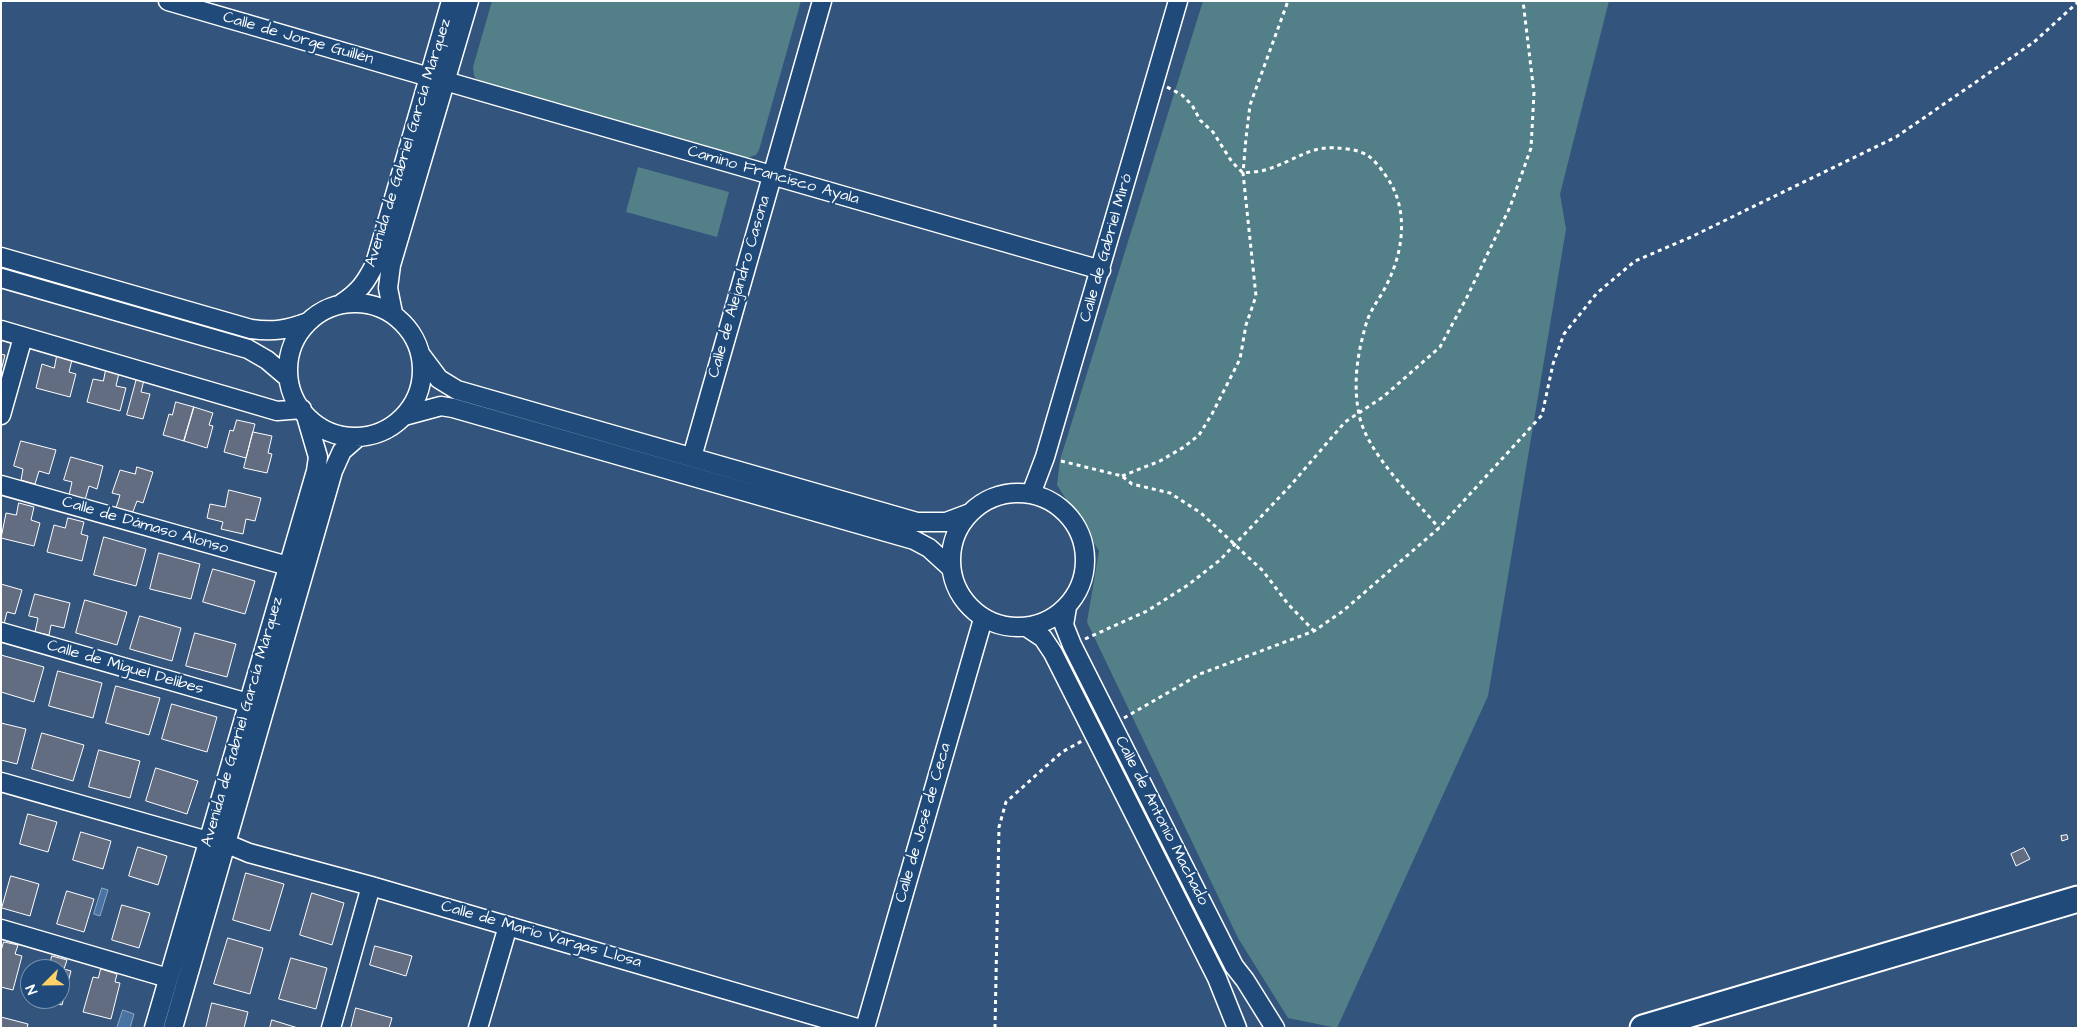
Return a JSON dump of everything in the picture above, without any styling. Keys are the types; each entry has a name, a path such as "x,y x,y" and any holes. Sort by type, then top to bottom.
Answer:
{"main road":[{"path":"1644,1028 2078,899"}],"street":[{"name":"Calle de Jorge Guillén","path":"168,1 437,79"},
{"name":"Avenida de Gabriel García Márquez","path":"392,313 388,288 391,265 437,79 451,1"},
{"name":"Avenida de Gabriel García Márquez","path":"342,303 365,284 375,264 437,79 469,1"},
{"name":"Calle de Alejandro Casona","path":"692,457 822,1"},
{"name":"Calle de Gabriel Miró","path":"1031,494 1045,457 1101,270 1178,1"},
{"name":"Camino Francisco Ayala","path":"437,79 1101,270"},
{"path":"1,257 251,329 273,332 288,330 308,321"},
{"path":"1,278 248,349 267,360 288,377"},
{"path":"421,355 422,380 418,395 404,416 391,427 370,436 351,437 323,429 304,413 291,392 288,377 289,354 298,332 320,311 342,303 368,303 392,313 412,333 421,355 439,379 457,390 917,522 946,522 970,513"},
{"path":"1,330 277,411 304,413"},
{"path":"1,415 24,337"},
{"path":"404,416 441,406 453,408 914,540 929,548 951,568"},
{"name":"Avenida de Gabriel García Márquez","path":"173,1028 248,704 318,456 304,413"},
{"name":"Avenida de Gabriel García Márquez","path":"154,1028 168,978 216,842 333,471 342,451 358,437"},
{"name":"Calle de Dámaso Alonso","path":"1,485 288,566"},
{"path":"1005,494 1031,494 1056,504 1075,524 1084,546 1085,571 1080,586 1067,607 1054,618 1028,628 1014,628 983,619 969,607 954,583 951,568 952,545 961,523 970,513 983,502 1005,494"},
{"name":"Calle de Antonio Machado","path":"1067,607 1064,626 1072,645 1234,966 1275,1028"},
{"name":"Calle de José de Ceca","path":"865,1028 983,619"},
{"name":"Calle de Antonio Machado","path":"1028,628 1043,638 1053,653 1217,978 1237,1028"},
{"name":"Calle de Miguel Delibes","path":"1,632 248,704"},
{"name":"Calle de Mario Vargas Llosa","path":"1,782 371,886 857,1028"},
{"path":"331,1028 371,886"},
{"path":"478,1028 508,926"},
{"path":"1,929 168,978"}],"path":[{"path":"1122,476 1160,461 1184,447 1199,435 1240,359 1246,325 1256,296 1243,173 1250,105 1288,1"},
{"path":"1072,645 1147,612 1188,585 1236,544 1345,422 1390,392 1440,347 1467,297 1510,207 1531,148 1534,93 1523,1"},
{"path":"1113,725 1200,674 1314,631 1343,611 1439,528 1542,415 1554,364 1564,334 1597,293 1635,261 1700,233 1896,137 2034,42 2078,2"},
{"path":"1167,87 1182,95 1192,105 1200,120 1213,132 1232,162 1243,173"},
{"path":"1243,173 1264,171 1320,147 1366,152 1391,182 1401,212 1403,231 1387,284 1372,307 1365,327 1357,360 1358,413 1363,432 1374,449 1439,528"},
{"path":"1045,457 1122,476 1132,484 1170,494 1201,513 1263,571 1288,604 1314,631"},
{"path":"995,1028 998,827 1006,802 1062,752 1094,734"}],"green space":[{"path":"492,1 801,1 759,150 756,155 747,158 478,81 474,76 473,67"},
{"path":"1203,1 1609,1 1560,194 1566,229 1488,696 1337,1028 1288,1018 1238,938 1087,622 1099,551 1057,485 1060,460"},
{"path":"638,167 729,192 717,237 626,212"}],"water":[{"path":"102,888 108,890 100,916 94,914"},
{"path":"123,1010 134,1014 130,1028 117,1028"}],"building":[{"path":"1,354 5,355 1,371"},
{"path":"57,356 72,360 69,372 76,374 70,397 36,388 42,364 54,368"},
{"path":"106,370 119,373 116,386 126,388 120,411 87,402 93,379 103,381"},
{"path":"137,378 144,380 141,392 150,394 143,419 127,415"},
{"path":"176,402 194,407 184,441 163,435 169,414 172,415"},
{"path":"194,407 213,413 209,425 213,426 207,448 184,441"},
{"path":"237,420 255,424 246,458 224,452 230,430 233,431"},
{"path":"253,432 272,436 268,453 272,454 267,473 244,468"},
{"path":"21,441 56,450 49,474 39,471 35,484 21,480 23,469 14,466"},
{"path":"71,457 103,466 97,489 89,486 85,500 69,495 72,482 64,480"},
{"path":"137,467 153,472 143,503 137,501 132,514 116,508 120,495 112,493 120,470 135,474"},
{"path":"229,490 261,498 255,521 246,519 243,534 221,529 223,522 207,518 210,504 225,507"},
{"path":"19,503 34,507 31,520 40,523 34,546 1,538 6,513 16,515"},
{"path":"68,518 84,522 81,534 88,536 82,561 47,552 54,525 65,528"},
{"path":"104,537 146,549 136,586 94,575"},
{"path":"159,553 200,564 191,599 150,589"},
{"path":"213,569 255,581 245,614 203,602"},
{"path":"1,584 22,590 15,614 7,612 4,624 1,623"},
{"path":"35,594 70,603 64,628 51,625 49,635 35,632 38,618 29,616"},
{"path":"85,600 127,612 117,645 76,633"},
{"path":"140,616 181,628 172,661 130,649"},
{"path":"195,633 236,644 227,677 186,666"},
{"path":"1,655 44,667 34,702 1,692"},
{"path":"58,671 102,683 93,718 49,706"},
{"path":"116,686 160,698 149,735 106,723"},
{"path":"172,704 217,717 207,752 162,739"},
{"path":"1,723 26,729 17,764 1,760"},
{"path":"42,733 84,745 73,781 32,769"},
{"path":"99,750 140,761 130,798 89,787"},
{"path":"156,768 198,781 187,814 146,801"},
{"path":"28,814 57,822 48,852 20,844"},
{"path":"81,832 111,841 103,869 73,860"},
{"path":"2067,835 2068,839 2062,841 2061,836"},
{"path":"138,847 167,856 158,885 129,876"},
{"path":"2024,848 2030,859 2016,866 2011,854"},
{"path":"246,873 284,884 270,931 233,920"},
{"path":"11,876 39,884 30,916 2,908"},
{"path":"67,891 94,899 84,932 57,924"},
{"path":"312,893 344,903 332,945 300,935"},
{"path":"122,905 150,913 139,948 112,940"},
{"path":"228,938 263,948 250,994 214,984"},
{"path":"4,942 18,945 15,954 22,956 13,990 1,987 1,951"},
{"path":"375,946 412,956 406,976 370,965"},
{"path":"52,956 63,959 51,959"},
{"path":"291,958 327,968 316,1009 279,999"},
{"path":"101,969 117,974 115,982 120,983 111,1019 83,1012 93,977 98,978"},
{"path":"212,1003 248,1012 244,1028 206,1028"},
{"path":"356,1008 392,1018 389,1028 351,1028"},
{"path":"1,1017 28,1024 27,1028 1,1028"},
{"path":"272,1020 298,1028 270,1028"}]}
